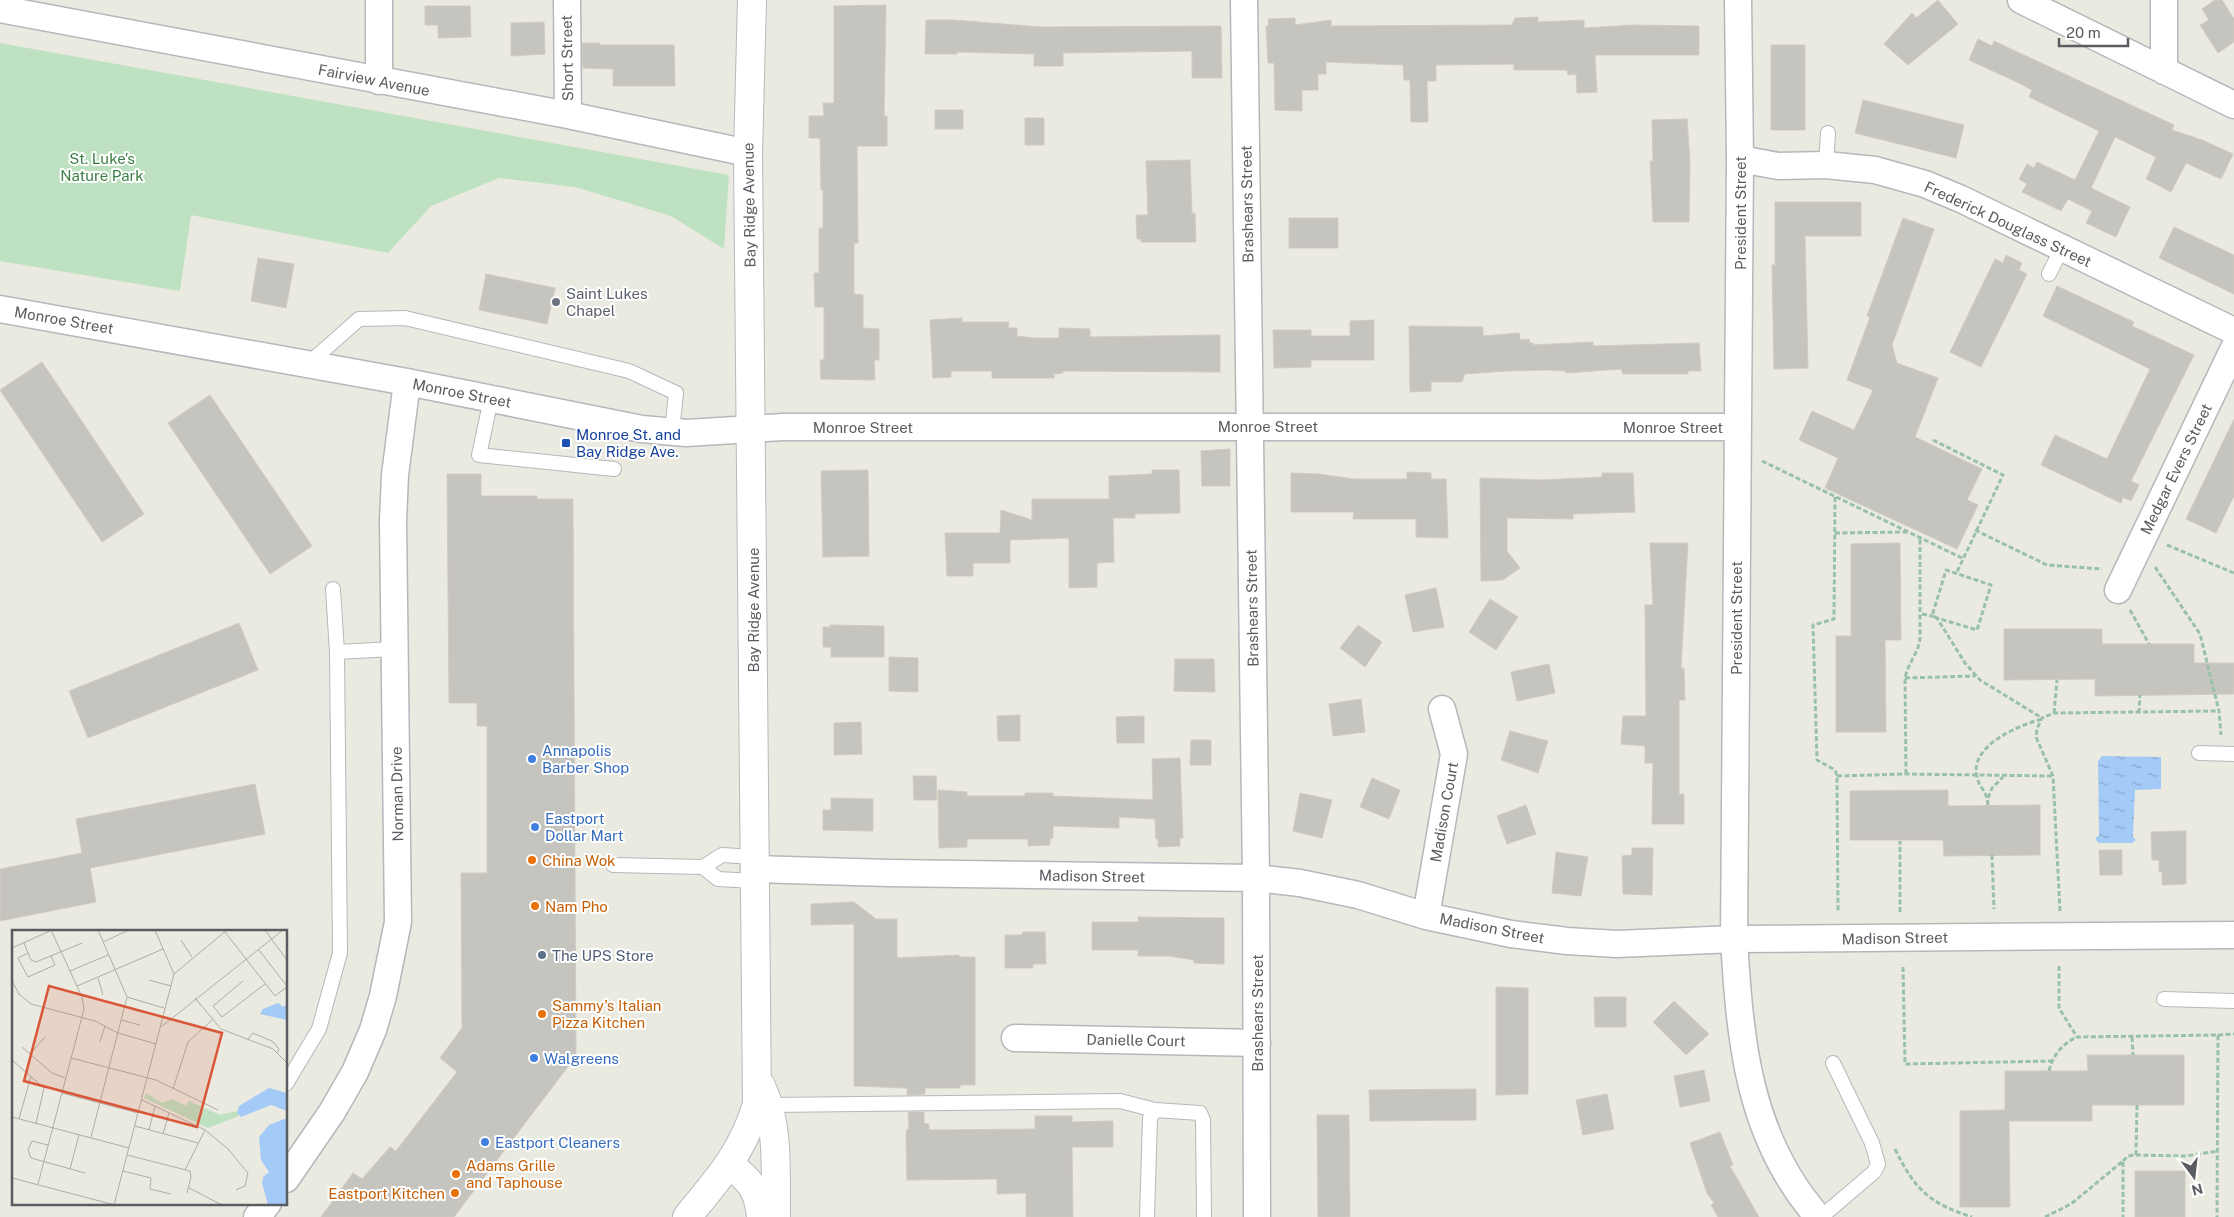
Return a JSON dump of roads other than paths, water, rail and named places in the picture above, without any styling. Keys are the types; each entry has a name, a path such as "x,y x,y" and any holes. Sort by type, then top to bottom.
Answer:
{"main road":[{"name":"Bay Ridge Avenue","path":"752,0 748,153 752,427 756,1076 770,1105 775,1139 776,1217"},
{"path":"687,1217 729,1164 749,1132 758,1104 756,1076"},
{"path":"729,1164 752,1184 758,1194 761,1217"}],"street":[{"path":"379,0 379,81"},
{"name":"Short Street","path":"567,0 568,115"},
{"name":"Brashears Street","path":"1244,0 1256,878 1257,1217"},
{"name":"President Street","path":"1738,0 1740,159 1734,939 1744,1056 1757,1104 1773,1151 1802,1198 1820,1217"},
{"path":"2021,0 2234,105"},
{"path":"2164,0 2164,71"},
{"name":"Fairview Avenue","path":"0,9 568,115 748,153"},
{"name":"Frederick Douglass Street","path":"1740,159 1778,166 1826,165 1875,170 1925,184 1961,199 2234,331"},
{"name":"Monroe Street","path":"0,309 407,382 642,429 686,433 752,427 1738,427"},
{"name":"Medgar Evers Street","path":"2114,580 2234,348"},
{"name":"Norman Drive","path":"288,1176 332,1112 355,1072 373,1030 391,963 399,901 394,649 395,475 407,382"},
{"name":"Madison Court","path":"1426,916 1454,754 1442,709"},
{"name":"Madison Street","path":"754,869 888,873 1256,878 1300,883 1358,895 1426,916 1511,934 1567,941 1617,944 1734,939 2234,935"},
{"name":"Danielle Court","path":"1015,1038 1257,1043"},
{"path":"257,1217 267,1204"}],"lane":[{"path":"1826,165 1828,133"},
{"path":"2049,274 2062,248"},
{"path":"308,364 359,319 405,318 629,371 676,393 672,432"},
{"path":"491,399 479,454 614,468"},
{"path":"288,1081 319,1028 340,953 337,652 333,589"},
{"path":"337,652 394,649"},
{"path":"2198,753 2234,754"},
{"path":"613,865 702,867 722,855 754,869"},
{"path":"702,867 718,879 754,869"},
{"path":"2164,999 2234,1001"},
{"path":"1820,1217 1874,1172 1878,1164 1872,1143 1833,1063"},
{"path":"770,1105 1120,1101 1155,1110 1200,1113 1203,1120 1204,1217"},
{"path":"1147,1217 1150,1118 1155,1110"}],"water":[{"path":"2102,756 2161,757 2161,789 2135,790 2133,837 2136,840 2132,843 2099,843 2096,840 2096,837 2099,836 2098,761"}],"place":[{"name":"Saint Lukes Chapel","path":"556,302"},
{"name":"Monroe St. and Bay Ridge Ave.","path":"566,443"},
{"name":"Annapolis Barber Shop","path":"532,759"},
{"name":"Eastport Dollar Mart","path":"535,827"},
{"name":"China Wok","path":"532,860"},
{"name":"Nam Pho","path":"535,906"},
{"name":"The UPS Store","path":"542,955"},
{"name":"Sammy's Italian Pizza Kitchen","path":"542,1014"},
{"name":"Walgreens","path":"534,1058"},
{"name":"Eastport Cleaners","path":"485,1142"},
{"name":"Adams Grille and Taphouse","path":"456,1174"},
{"name":"Eastport Kitchen","path":"455,1193"}],"park label":[{"name":"St. Luke's Nature Park","path":"102,166"}]}
